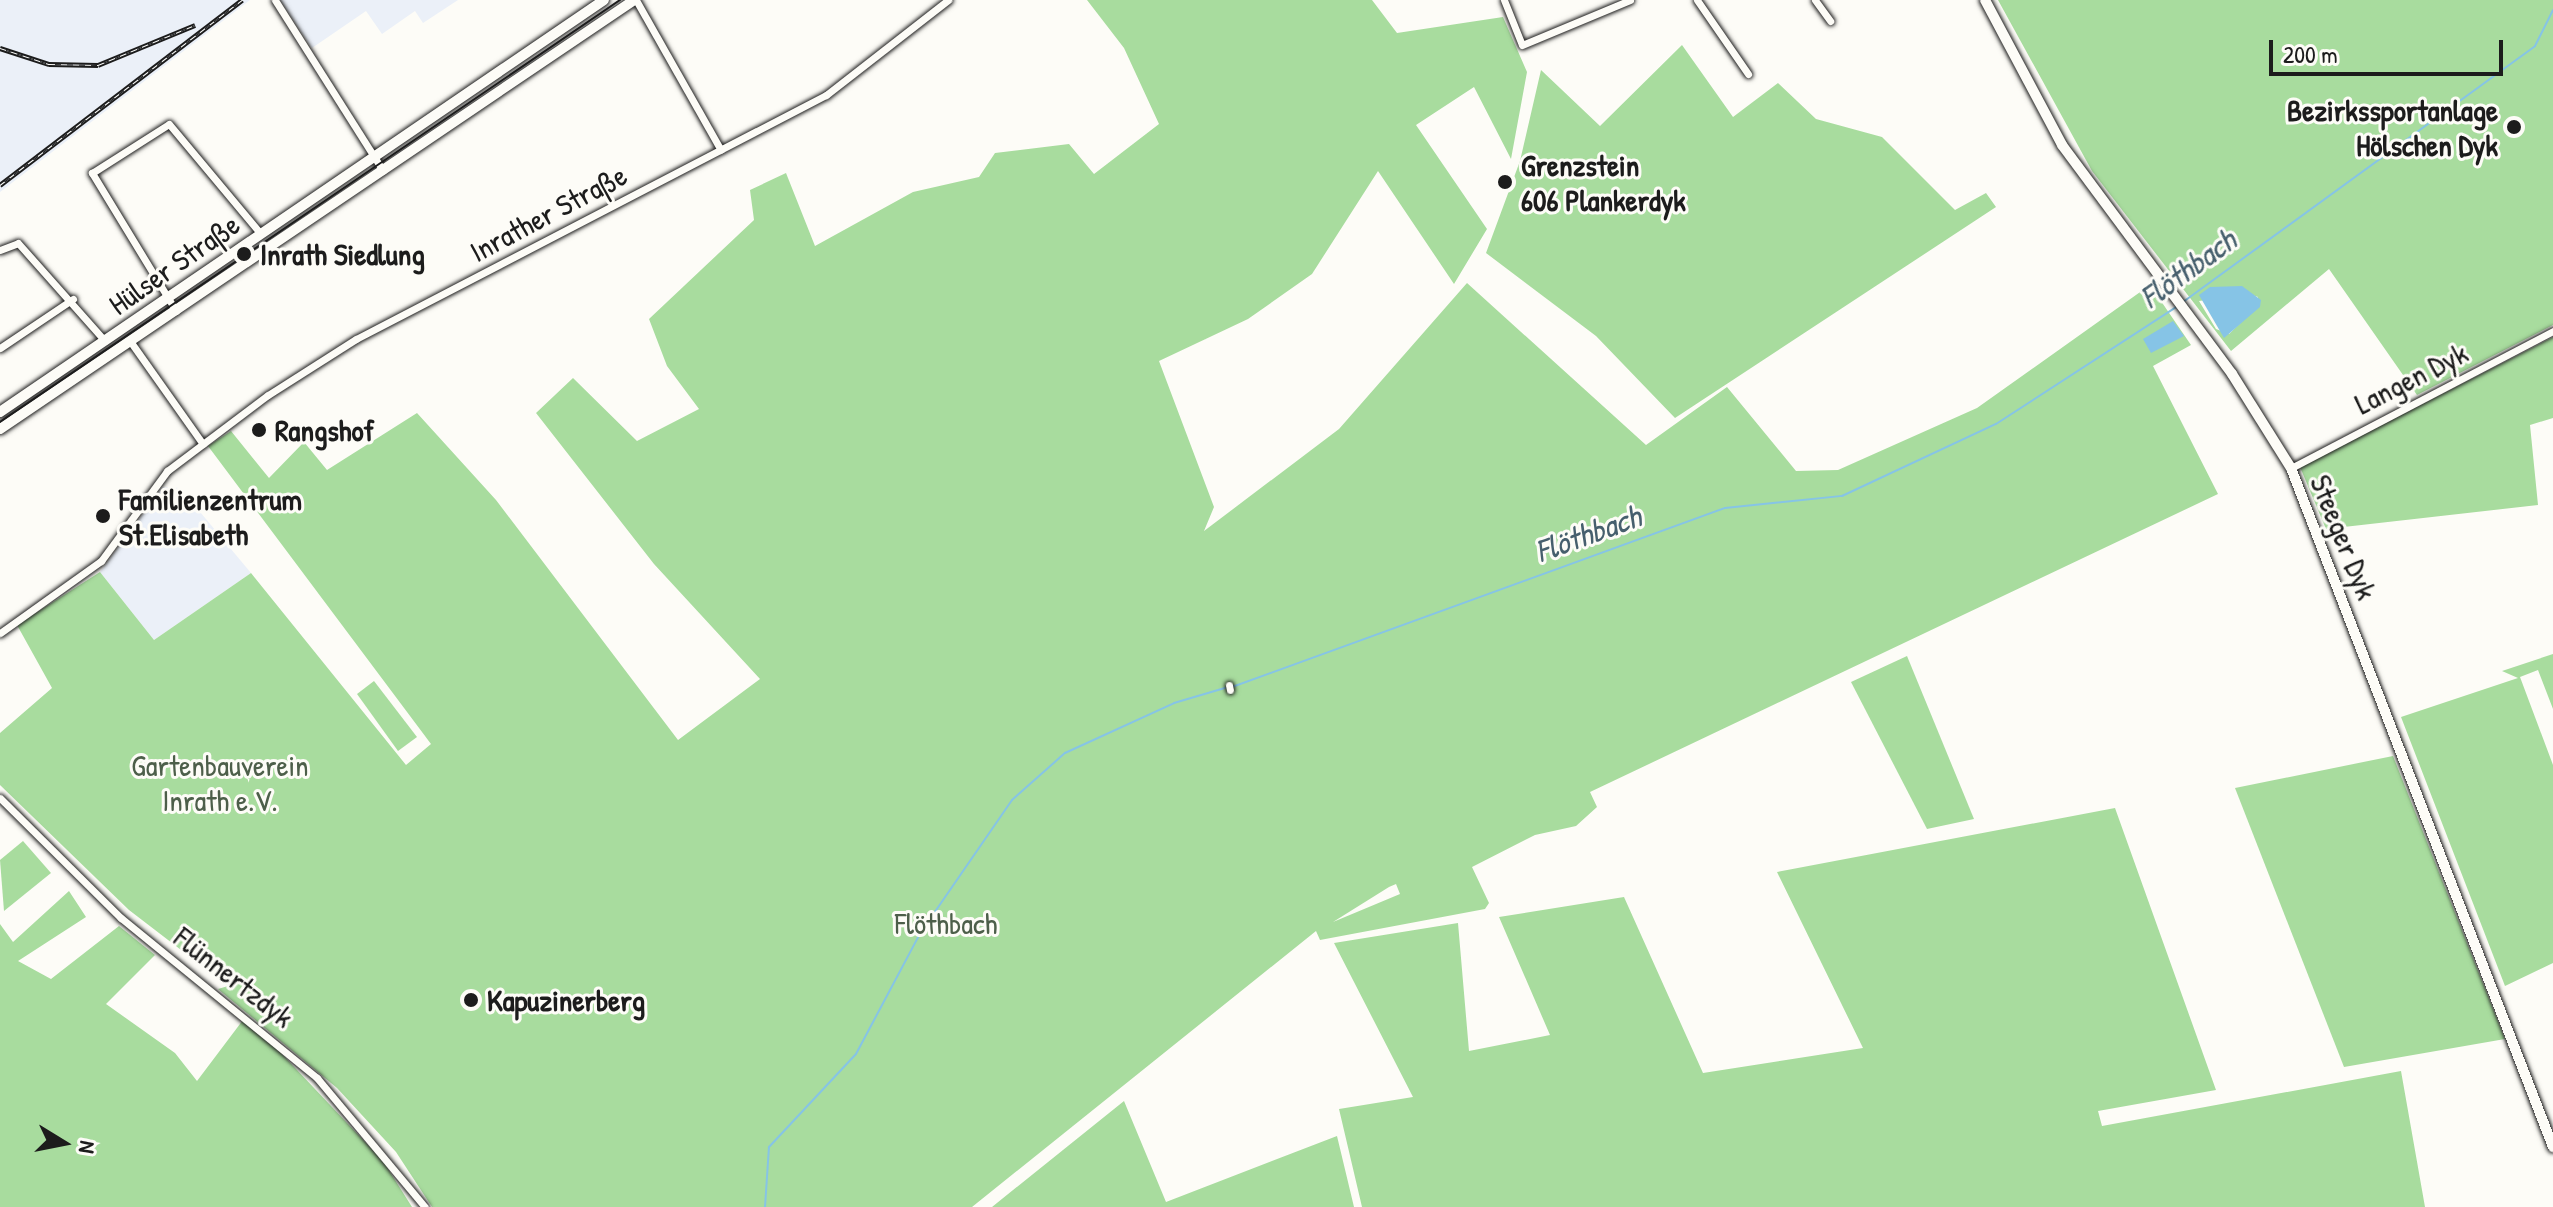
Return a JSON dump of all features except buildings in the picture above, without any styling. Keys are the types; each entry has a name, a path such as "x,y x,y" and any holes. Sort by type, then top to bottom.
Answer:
{"street":[{"path":"275,0 383,171"},
{"name":"Hülser Straße","path":"0,412 604,0"},
{"path":"635,0 721,150"},
{"name":"Hülser Straße","path":"0,429 635,0"},
{"name":"Inrather Straße","path":"0,633 109,554 142,498 203,444 356,339 826,95 948,0"},
{"path":"1504,0 1522,45 1630,0"},
{"path":"1697,0 1748,74"},
{"path":"1815,0 1830,21"},
{"name":"Steeger Dyk","path":"1985,0 2062,145 2180,306 2291,468 2553,1147"},
{"path":"176,311 92,173 169,124 260,233"},
{"path":"0,250 18,243 73,299 105,341"},
{"path":"0,348 73,299"},
{"name":"Langen Dyk","path":"2291,468 2553,331"},
{"name":"Hülser Straße","path":"130,341 203,444"},
{"name":"Flünnertzdyk","path":"1,800 121,918 317,1078 425,1207"}],"shaded area":[{"path":"0,0 250,0 0,192"},
{"path":"280,0 458,0 423,23 415,11 382,34 366,11 312,48"},
{"path":"163,487 180,488 251,573 154,640 100,572"}],"green space":[{"name":"Gartenbauverein Inrath e.V.","path":"1087,0 1372,0 1397,33 1503,17 1527,72 1511,159 1474,87 1416,125 1487,229 1454,284 1378,171 1312,274 1248,319 1159,361 1214,507 1204,531 1339,429 1467,283 1646,445 1727,387 1796,471 1838,470 1977,408 2150,285 2191,345 2153,366 2218,494 1590,792 1597,807 1576,826 1535,835 1472,867 1489,903 1485,909 1320,940 1316,931 972,1207 432,1207 396,1152 337,1088 218,989 228,986 129,910 0,785 0,733 52,688 17,625 100,572 154,640 251,573 406,765 431,744 208,446 231,431 269,478 304,442 327,470 417,413 496,500 678,740 760,679 654,564 536,413 573,378 637,441 699,409 667,366 649,319 754,220 750,190 786,173 815,246 913,192 979,177 995,153 1069,144 1094,174 1159,124 1124,48","holes":["1396,884 1400,894 1333,922"]},
{"path":"1998,0 2553,0 2553,325 2417,395 2329,269 2231,351 2092,171","holes":["2249,294 2258,297 2254,310 2229,334 2216,329 2199,301"]},
{"path":"1682,45 1733,117 1778,83 1816,119 1882,137 1955,210 1986,193 1996,207 1675,418 1596,336 1486,253 1520,161 1541,70 1600,126"},
{"path":"2553,337 2553,418 2530,425 2538,505 2326,529 2300,467"},
{"path":"2553,654 2553,709 2538,670 2520,677 2553,765 2553,963 2505,986 2401,717 2518,678 2502,671"},
{"path":"1907,656 1974,819 1927,829 1851,682"},
{"path":"374,681 417,737 398,751 357,694"},
{"path":"2393,756 2505,1039 2344,1067 2235,788"},
{"path":"2115,808 2216,1090 2098,1111 2102,1126 2401,1071 2425,1207 1362,1207 1339,1109 1413,1097 1334,943 1458,923 1469,1051 1550,1035 1499,917 1624,897 1703,1073 1863,1048 1777,872"},
{"path":"23,841 51,873 4,911 0,860"},
{"path":"69,891 86,917 18,961 51,979 119,926 155,955 106,1004 175,1053 197,1081 246,1016 383,1161 412,1207 0,1207 0,924 13,942"},
{"path":"1124,1101 1166,1202 1337,1136 1354,1207 992,1207"}],"water":[{"path":"2242,286 2261,300 2260,307 2224,338 2199,295 2210,287"},
{"path":"2173,321 2184,336 2151,353 2143,339"}],"waterway":[{"name":"Flöthbach","path":"2183,302 2535,46 2553,10"},
{"name":"Flöthbach","path":"1232,687 1725,508 1842,496 1996,424 2178,306"},
{"name":"Flöthbach","path":"765,1207 769,1147 856,1054 921,932 1012,800 1065,753 1174,703 1225,688"}],"tram line":[{"path":"0,422 620,0"}],"railway":[{"path":"0,185 242,0"},
{"path":"0,48 49,64 98,65 195,25"}],"place":[{"name":"Bezirkssportanlage Hölschen Dyk","path":"2514,127"},
{"name":"Grenzstein 606 Plankerdyk","path":"1505,182"},
{"name":"Inrath Siedlung","path":"244,254"},
{"name":"Rangshof","path":"259,430"},
{"name":"Familienzentrum St.Elisabeth","path":"103,516"},
{"name":"Kapuzinerberg","path":"471,1000"}]}
